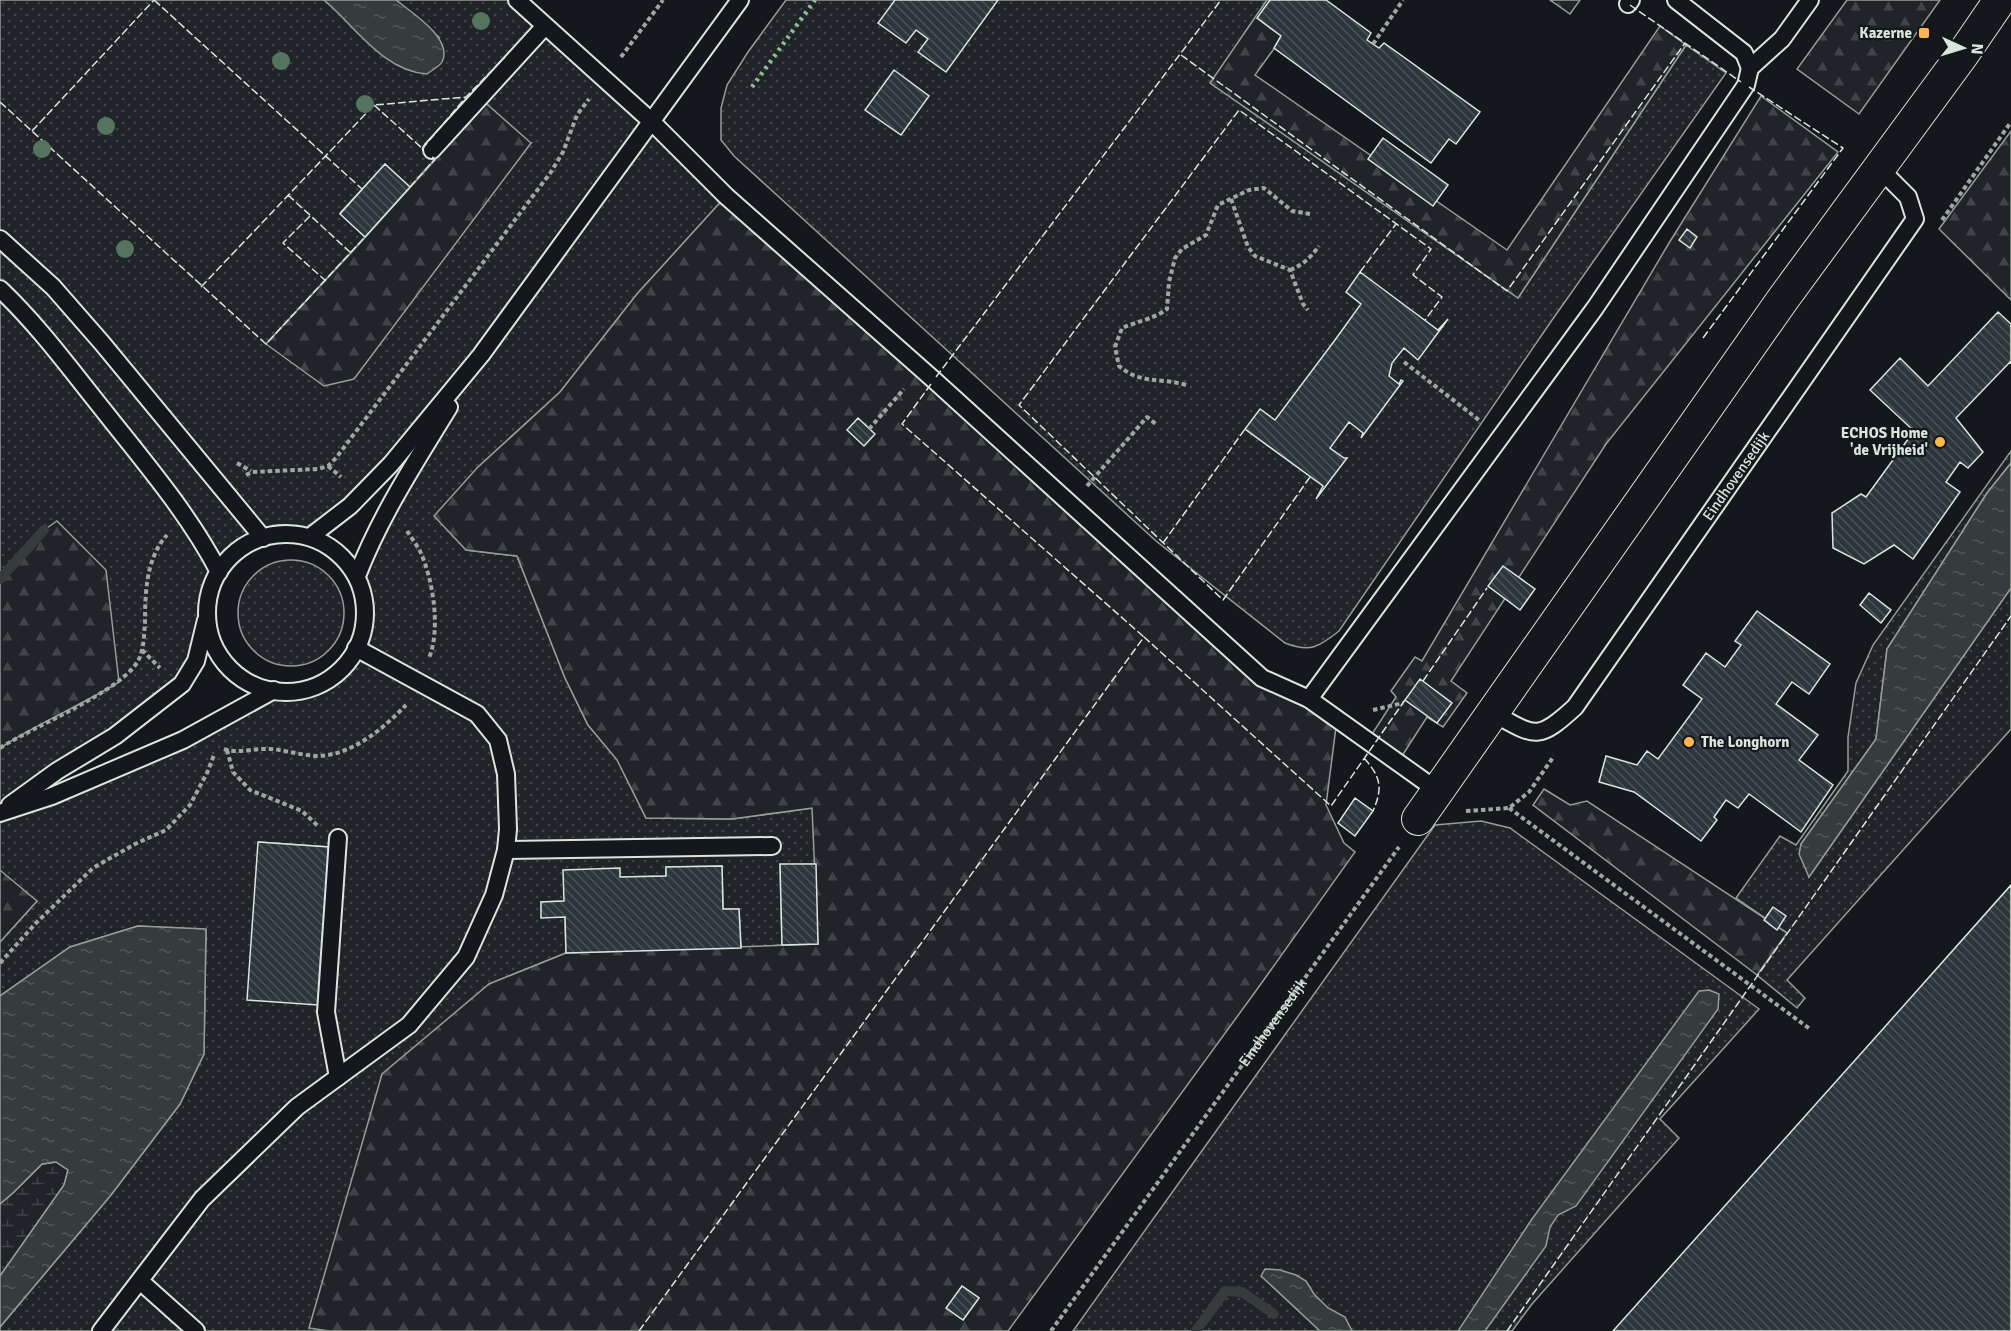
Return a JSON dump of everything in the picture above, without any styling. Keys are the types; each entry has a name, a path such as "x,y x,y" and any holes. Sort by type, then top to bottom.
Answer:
{"street":[{"path":"1418,819 1783,299 1878,167 1964,54 2000,0"}],"lane":[{"path":"517,0 651,121 726,196 1262,678 1310,699 1438,791"},
{"path":"311,536 350,506 391,464 481,354 740,0"},
{"path":"1676,0 1743,53 1750,68"},
{"path":"1310,699 1595,308 1746,85 1750,68 1782,39 1810,0"},
{"path":"432,150 545,26"},
{"name":"Eindhovensedijk","path":"1493,713 1529,733 1551,729 1575,707 1915,219 1908,197 1878,167"},
{"path":"0,239 53,287 263,538"},
{"path":"0,289 21,309 65,362 184,515 219,572"},
{"path":"357,576 368,548 406,478 481,354"},
{"path":"0,812 57,771 115,736 182,684 196,661 206,619 210,588 225,561 250,542 279,533 311,536 338,552 357,576 365,606 362,637 346,664 322,684 292,692 261,688 234,673 215,649 206,619"},
{"path":"101,1331 202,1199 297,1107 409,1025 466,957 494,895 506,850 506,774 498,740 477,714 356,648"},
{"path":"0,812 52,796 183,740 274,690"},
{"path":"338,838 326,1012 338,1077"},
{"path":"506,850 772,846"},
{"path":"140,1281 196,1331"}],"path":[{"path":"1373,44 1403,0"},
{"path":"221,487 252,472 318,469 328,466 336,458 551,172 563,152 577,115 661,1"},
{"path":"1958,198 2011,122"},
{"path":"1186,385 1171,381 1146,380 1130,375 1119,366 1115,347 1122,328 1138,320 1160,314 1167,309 1169,282 1175,258 1182,249 1206,235 1218,205 1249,190 1264,188 1292,212 1310,214"},
{"path":"1232,199 1248,247 1255,256 1290,270 1299,267 1319,246"},
{"path":"1290,270 1303,304 1308,310"},
{"path":"1404,362 1501,437"},
{"path":"869,429 921,369"},
{"path":"1071,504 1147,417 1157,425"},
{"path":"0,748 20,735 83,704 118,682 139,660 144,638 145,587 158,545 184,515"},
{"path":"0,963 36,923 93,868 135,844 166,830 190,805 207,773 217,745"},
{"path":"227,750 233,772 249,790 302,811 317,825 338,838"},
{"path":"1509,808 1810,1029"},
{"name":"Eindhovensedijk","path":"1051,1331 1418,819"}],"green space":[{"path":"0,0 324,0 344,17 440,38 396,0 517,0 726,196 637,294 560,392 477,468 466,550 517,556 565,678 588,725 617,759 646,818 732,819 813,808 816,864 780,865 782,945 741,948 739,909 723,909 722,866 666,867 666,876 620,877 564,901 541,902 542,917 565,917 566,953 489,984 310,1328 329,1331 0,1331 0,1327 111,1195 180,1104 204,1054 206,930 138,926 70,947 0,996 0,942 37,901 0,872 0,748 20,735 44,530 0,574","holes":["531,143 266,344 365,237 340,213 385,164 410,187 435,159 429,154","478,360 367,548 357,576 365,606 362,637 346,664 322,684 292,692 274,690 52,796 1,812 115,736 196,661 206,619 210,588 225,561 250,541 279,533 311,536 391,464","259,842 329,847 318,1005"]},
{"path":"786,0 1267,0 1211,83 1518,298 1686,45 1726,73 1550,323 1339,631 1314,647 1301,648 1285,643 1156,541 734,156 721,140 721,108 727,85"},
{"path":"1267,0 1309,0 1255,75 1507,250 1660,26 1686,45 1518,298 1210,83"},
{"path":"1550,0 1580,0 1570,14"},
{"path":"1847,0 1940,0 1859,114 1797,69"},
{"path":"1761,96 1838,152 1606,444 1451,681 1467,693 1443,727 1427,717 1400,759 1372,734 1396,697 1391,691 1415,657 1422,661 1669,243"},
{"path":"480,98 531,143 354,379 324,386 266,344 435,160 428,154"},
{"path":"2011,131 2011,300 1939,229"},
{"path":"726,196 1262,678 1337,719 1326,805 1344,843 1355,852 1008,1331 329,1331 309,1328 382,1074 489,984 566,953 818,944 812,808 732,819 646,818 617,760 588,725 565,678 517,556 466,550 434,516 477,468 560,392 637,294","holes":["962,1286 979,1298 963,1320 947,1308"]},
{"path":"2011,451 2011,463 1987,493 1887,649 1876,739 1801,844 1809,877 2011,588 2011,729 1787,980 1805,998 1797,1008 1757,975 1787,933 1736,898 1780,836 1796,845 1848,771 1848,737 1856,683 1873,645"},
{"path":"57,521 106,570 119,682 0,748 0,574 44,530"},
{"path":"291,560 311,564 329,575 340,593 344,613 340,633 329,651 311,662 291,666 271,662 253,651 242,633 238,613 242,593 253,575 271,564"},
{"path":"1544,789 1570,805 1587,801 1787,933 1757,975 1533,805"},
{"path":"1481,821 1510,828 1759,1009 1660,1119 1679,1138 1532,1304 1512,1331 1073,1331 1435,825"},
{"path":"0,872 37,901 0,942"},
{"path":"56,1162 68,1170 64,1185 0,1276 0,1204 42,1164"}],"water":[{"path":"324,0 396,0 437,35 444,53 442,62 427,74 397,65 371,46"},
{"path":"2011,463 2011,588 1809,877 1799,854 1801,844 1876,739 1887,649 1987,493"},
{"path":"138,926 206,929 204,1054 180,1104 111,1195 0,1327 0,1276 64,1185 68,1170 56,1162 42,1164 0,1204 0,996 70,947"},
{"path":"1709,990 1719,994 1718,1009 1576,1206 1558,1215 1550,1227 1546,1246 1485,1331 1458,1331 1532,1219 1699,991"},
{"path":"1265,1269 1280,1270 1306,1281 1314,1294 1328,1308 1345,1317 1352,1331 1320,1331 1261,1276"}],"building":[{"path":"895,0 998,0 946,72 918,52 928,39 916,30 906,43 878,23"},
{"path":"1270,0 1326,0 1371,33 1367,40 1379,48 1384,43 1480,112 1456,144 1449,139 1431,163 1274,48 1281,36 1257,18"},
{"path":"894,70 929,96 901,135 865,110"},
{"path":"1383,138 1448,185 1433,206 1368,159"},
{"path":"385,164 410,187 365,237 340,214"},
{"path":"1687,229 1697,237 1690,248 1679,240"},
{"path":"1360,272 1438,330 1448,319 1418,360 1404,348 1392,363 1389,376 1399,384 1401,380 1403,381 1361,438 1363,433 1349,422 1330,448 1347,458 1316,499 1323,486 1245,429 1260,409 1275,420 1335,340 1361,304 1346,292"},
{"name":"ECHOS Home 'de Vrijheid'","path":"1998,312 2011,324 2011,363 1956,418 1983,452 1968,468 1960,462 1946,482 1960,492 1913,559 1894,545 1864,564 1833,548 1832,513 1861,494 1866,497 1914,431 1870,390 1900,358 1928,386"},
{"path":"858,418 875,434 864,446 847,430"},
{"path":"1503,566 1535,589 1520,610 1488,586"},
{"path":"1869,593 1891,610 1881,623 1860,605"},
{"path":"1757,611 1830,664 1809,694 1792,682 1776,704 1818,735 1799,760 1833,785 1801,832 1749,794 1738,808 1726,800 1714,817 1717,820 1701,841 1634,792 1599,782 1606,756 1637,765 1647,751 1658,759 1702,699 1683,685 1706,653 1725,667 1741,645 1735,641"},
{"path":"1420,679 1452,703 1437,723 1405,700"},
{"path":"1355,798 1373,811 1355,836 1338,823"},
{"path":"258,842 329,847 318,1005 247,1000"},
{"path":"780,864 816,864 818,944 782,945"},
{"path":"722,866 723,909 739,909 741,948 566,953 565,917 541,918 541,902 564,901 563,870 620,868 620,877 666,876 666,867"},
{"path":"2011,885 2011,1331 1613,1331 1882,1030"},
{"path":"1773,907 1786,916 1777,930 1764,920"},
{"path":"962,1286 979,1298 963,1320 946,1308"}],"waterway":[{"path":"0,579 44,530"},
{"path":"1196,1331 1225,1291 1242,1292 1274,1314"}],"hedge":[{"path":"752,87 815,0"}],"fence":[{"path":"154,0 362,189"},
{"path":"32,131 154,0"},
{"path":"936,377 1221,0"},
{"path":"1630,5 1741,82"},
{"path":"1181,55 1507,291 1685,43"},
{"path":"422,149 466,97 505,57"},
{"path":"1703,338 1843,148 1749,87"},
{"path":"201,287 374,105 466,97"},
{"path":"0,102 266,344 365,237"},
{"path":"374,105 423,149"},
{"path":"1310,477 1223,600 1019,405 1239,110 1431,249 1413,275 1442,297 1425,320"},
{"path":"410,187 435,159 430,155"},
{"path":"288,195 351,253"},
{"path":"310,216 283,243 326,281"},
{"path":"1360,272 1396,224"},
{"path":"931,384 902,424 1144,637"},
{"path":"1163,543 1245,429"},
{"path":"1423,681 1487,588"},
{"path":"1507,1331 2011,616"},
{"path":"639,1331 1144,637 1331,806 1405,700"},
{"path":"1364,758 1374,771 1379,783 1373,811"}],"place":[{"name":"Kazerne","path":"1924,33"},
{"name":"ECHOS Home 'de Vrijheid'","path":"1940,442"},
{"name":"The Longhorn","path":"1689,742"}]}
